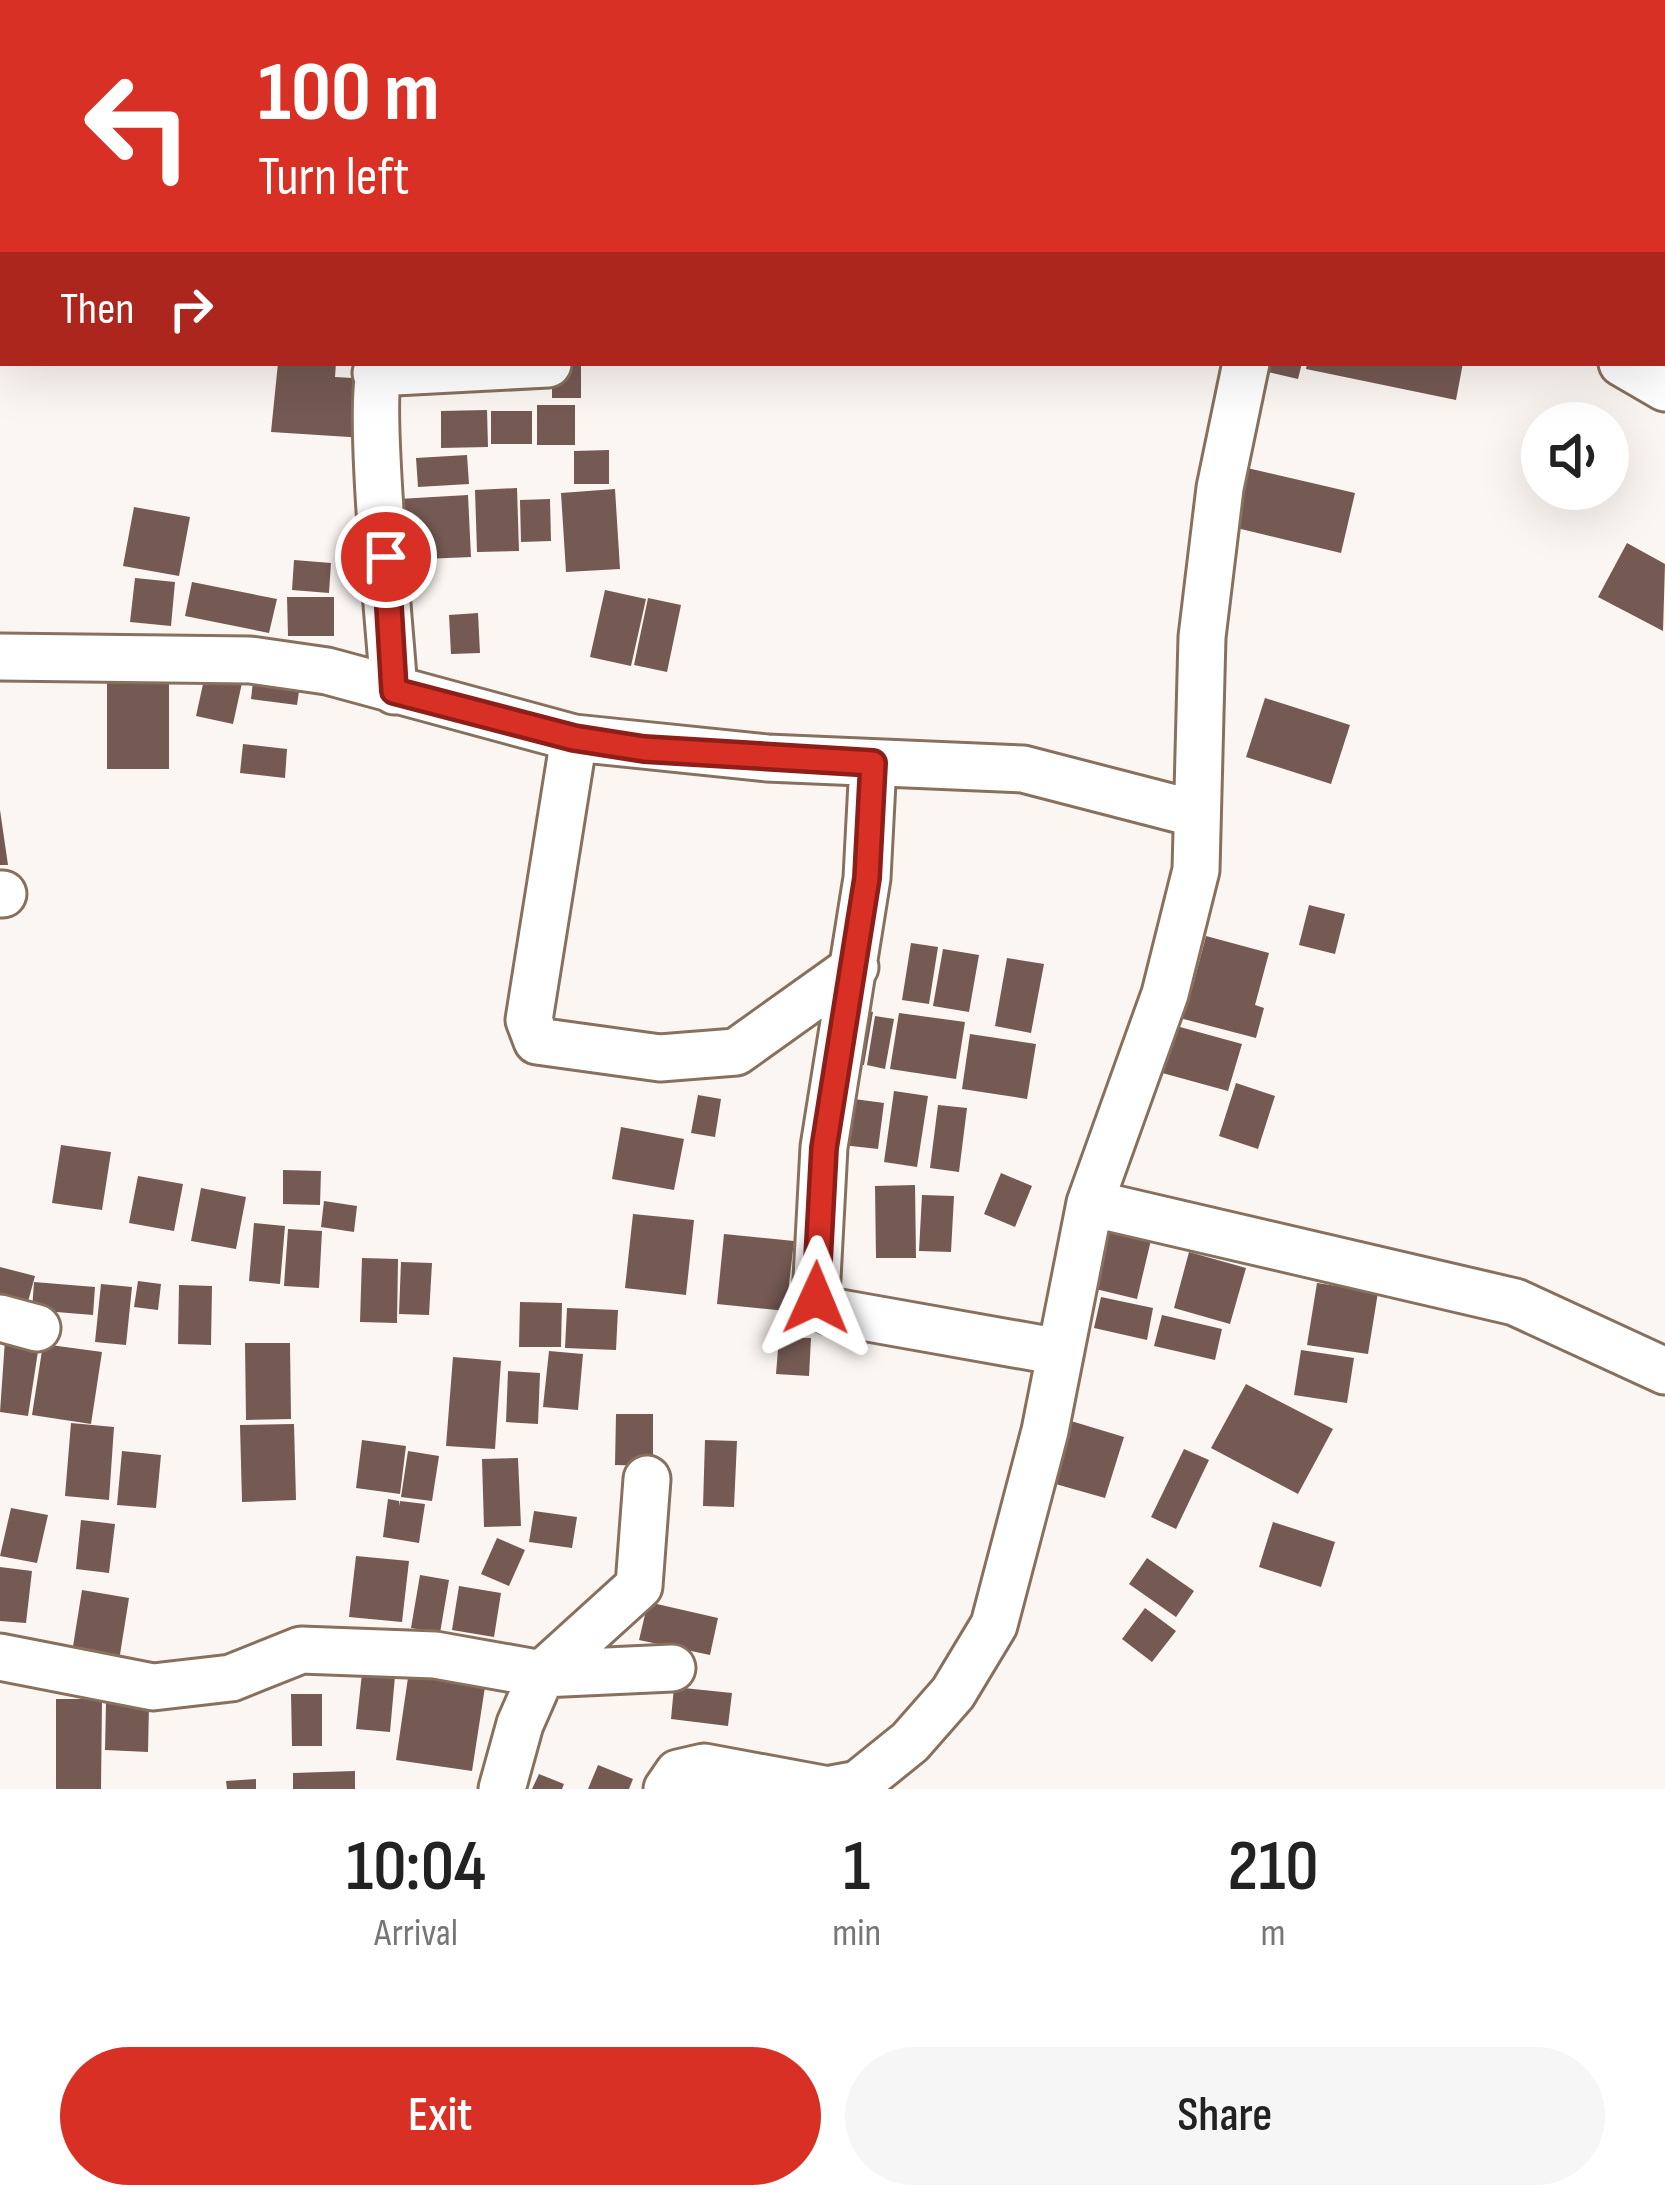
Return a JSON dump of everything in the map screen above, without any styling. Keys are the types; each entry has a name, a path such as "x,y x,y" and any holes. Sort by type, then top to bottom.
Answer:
{"street":[{"path":"394,691 379,368 464,366"},
{"path":"667,1789 678,1773 704,1767 827,1789 858,1784 910,1742 953,1693 994,1625 1045,1431 1090,1203 1177,950 1196,870 1209,562 1245,366"},
{"path":"1627,366 1665,388"},
{"path":"0,657 250,660 327,671 574,738 644,749 1023,770 1196,814"},
{"path":"574,738 529,1020 537,1041 660,1058 736,1052 855,967"},
{"path":"873,763 855,967 824,1148 815,1276 820,1306 888,1323 1060,1352"},
{"path":"1090,1203 1515,1301 1665,1371"},
{"path":"502,1789 520,1724 542,1674 637,1590 646,1479"},
{"path":"0,1658 152,1687 231,1678 301,1650 435,1655 542,1674 672,1668"}],"building":[{"path":"278,366 336,366 335,377 369,379 365,438 271,432"},
{"path":"552,366 581,366 581,398 552,398"},
{"path":"1264,366 1301,366 1298,379 1263,371"},
{"path":"1306,366 1462,366 1456,400"},
{"path":"537,405 575,405 575,445 537,445"},
{"path":"487,410 488,447 441,448 441,411"},
{"path":"491,411 532,411 532,444 491,444"},
{"path":"609,450 609,484 574,484 574,451"},
{"path":"467,455 469,484 418,487 416,458"},
{"path":"1230,464 1355,493 1341,553 1216,523"},
{"path":"517,488 519,551 477,552 475,490"},
{"path":"615,489 620,569 566,572 561,493"},
{"path":"468,495 471,557 401,560 398,499"},
{"path":"550,499 551,541 521,542 520,500"},
{"path":"134,507 190,517 179,576 123,566"},
{"path":"1627,543 1665,564 1663,631 1598,597"},
{"path":"294,560 331,563 329,593 292,590"},
{"path":"135,578 175,582 171,626 130,622"},
{"path":"192,582 277,599 269,633 185,616"},
{"path":"605,590 646,599 631,666 590,657"},
{"path":"287,597 334,597 334,636 288,636"},
{"path":"648,598 681,605 667,672 634,665"},
{"path":"478,613 480,653 451,654 449,615"},
{"path":"255,664 302,671 297,705 251,699"},
{"path":"107,665 169,665 169,769 107,769"},
{"path":"205,675 242,683 233,724 196,716"},
{"path":"1265,698 1350,725 1331,784 1246,757"},
{"path":"243,744 287,749 285,778 240,773"},
{"path":"0,810 8,865 0,865"},
{"path":"1309,905 1345,914 1335,954 1299,945"},
{"path":"1206,936 1269,953 1255,1005 1264,1008 1256,1038 1172,1016 1180,986 1192,989"},
{"path":"911,943 938,947 929,1004 902,1000"},
{"path":"943,949 979,955 969,1012 933,1006"},
{"path":"1007,958 1044,964 1031,1033 995,1026"},
{"path":"850,1008 873,1012 864,1065 840,1061"},
{"path":"899,1013 965,1022 956,1079 890,1069"},
{"path":"875,1016 894,1019 885,1069 867,1065"},
{"path":"1169,1024 1242,1044 1228,1091 1155,1071"},
{"path":"970,1034 1036,1044 1027,1099 962,1089"},
{"path":"1236,1083 1275,1096 1258,1149 1219,1136"},
{"path":"894,1091 928,1096 917,1167 884,1162"},
{"path":"698,1095 721,1099 715,1137 691,1133"},
{"path":"839,1097 884,1103 878,1149 833,1144"},
{"path":"938,1105 967,1108 959,1172 930,1168"},
{"path":"621,1127 684,1139 674,1190 612,1179"},
{"path":"61,1145 111,1152 102,1210 52,1203"},
{"path":"283,1170 321,1171 320,1205 283,1204"},
{"path":"1001,1173 1032,1186 1015,1227 984,1214"},
{"path":"138,1176 183,1184 174,1231 129,1223"},
{"path":"915,1185 916,1258 876,1258 875,1186"},
{"path":"201,1188 246,1197 236,1249 191,1241"},
{"path":"922,1195 954,1196 951,1252 919,1251"},
{"path":"324,1201 357,1206 354,1232 321,1227"},
{"path":"633,1214 694,1220 686,1295 625,1288"},
{"path":"254,1223 285,1226 280,1284 249,1281"},
{"path":"1090,1225 1151,1240 1137,1299 1075,1284"},
{"path":"288,1229 322,1231 319,1288 284,1286"},
{"path":"724,1234 794,1241 786,1311 717,1304"},
{"path":"1189,1252 1246,1268 1230,1324 1174,1308"},
{"path":"362,1258 398,1259 397,1323 360,1322"},
{"path":"401,1262 432,1263 429,1315 399,1314"},
{"path":"0,1267 35,1276 26,1309 0,1302"},
{"path":"138,1281 161,1284 158,1310 134,1307"},
{"path":"34,1282 95,1287 93,1315 32,1310"},
{"path":"1317,1283 1378,1292 1368,1354 1307,1345"},
{"path":"101,1284 132,1287 126,1345 95,1342"},
{"path":"179,1285 212,1286 211,1345 178,1344"},
{"path":"1101,1297 1153,1308 1147,1340 1094,1328"},
{"path":"520,1302 562,1303 561,1347 519,1347"},
{"path":"567,1308 618,1310 616,1350 565,1348"},
{"path":"1162,1315 1222,1329 1215,1360 1154,1346"},
{"path":"779,1337 811,1338 809,1376 776,1374"},
{"path":"5,1340 39,1345 28,1416 0,1412"},
{"path":"245,1343 290,1343 291,1419 246,1420"},
{"path":"43,1344 102,1352 91,1424 32,1415"},
{"path":"1301,1350 1354,1358 1347,1403 1294,1395"},
{"path":"549,1351 583,1354 578,1410 543,1407"},
{"path":"453,1357 501,1361 495,1449 446,1446"},
{"path":"508,1371 540,1373 538,1424 506,1422"},
{"path":"1246,1384 1333,1429 1298,1494 1211,1448"},
{"path":"616,1414 653,1414 653,1466 615,1465"},
{"path":"1071,1421 1124,1437 1105,1498 1052,1483"},
{"path":"71,1423 114,1427 109,1500 65,1496"},
{"path":"294,1424 296,1500 242,1502 240,1425"},
{"path":"362,1440 406,1446 400,1494 356,1488"},
{"path":"705,1440 737,1441 734,1507 703,1506"},
{"path":"1184,1449 1209,1460 1176,1529 1151,1517"},
{"path":"122,1451 161,1455 156,1508 117,1505"},
{"path":"408,1451 439,1456 432,1501 401,1497"},
{"path":"518,1458 521,1526 484,1527 482,1459"},
{"path":"388,1499 399,1501 400,1506 400,1501 425,1504 419,1543 383,1537"},
{"path":"11,1508 48,1515 37,1563 0,1556"},
{"path":"534,1511 577,1517 572,1548 529,1542"},
{"path":"81,1520 115,1524 109,1573 76,1569"},
{"path":"1273,1522 1335,1542 1321,1587 1259,1567"},
{"path":"497,1538 525,1550 509,1586 481,1574"},
{"path":"356,1556 409,1561 402,1622 349,1617"},
{"path":"1147,1558 1194,1591 1176,1617 1129,1584"},
{"path":"0,1567 32,1571 26,1623 0,1621"},
{"path":"420,1575 449,1580 440,1633 411,1628"},
{"path":"459,1586 501,1593 494,1637 452,1630"},
{"path":"82,1590 129,1598 118,1667 71,1659"},
{"path":"648,1602 718,1618 710,1655 639,1640"},
{"path":"1145,1608 1176,1631 1152,1662 1122,1639"},
{"path":"410,1664 487,1674 472,1771 396,1760"},
{"path":"362,1673 395,1676 390,1732 356,1729"},
{"path":"674,1687 732,1693 728,1726 671,1719"},
{"path":"291,1694 322,1694 322,1746 292,1746"},
{"path":"56,1699 102,1699 101,1789 56,1789"},
{"path":"106,1703 149,1705 148,1752 105,1750"},
{"path":"598,1765 633,1779 629,1789 588,1789"},
{"path":"355,1771 355,1789 293,1789 293,1773"},
{"path":"539,1774 564,1784 562,1789 532,1789"},
{"path":"256,1779 256,1789 227,1789 226,1781"}],"route":[{"path":"386,557 394,691 574,738 644,749 873,763 867,878 824,1148 816,1298"}]}
